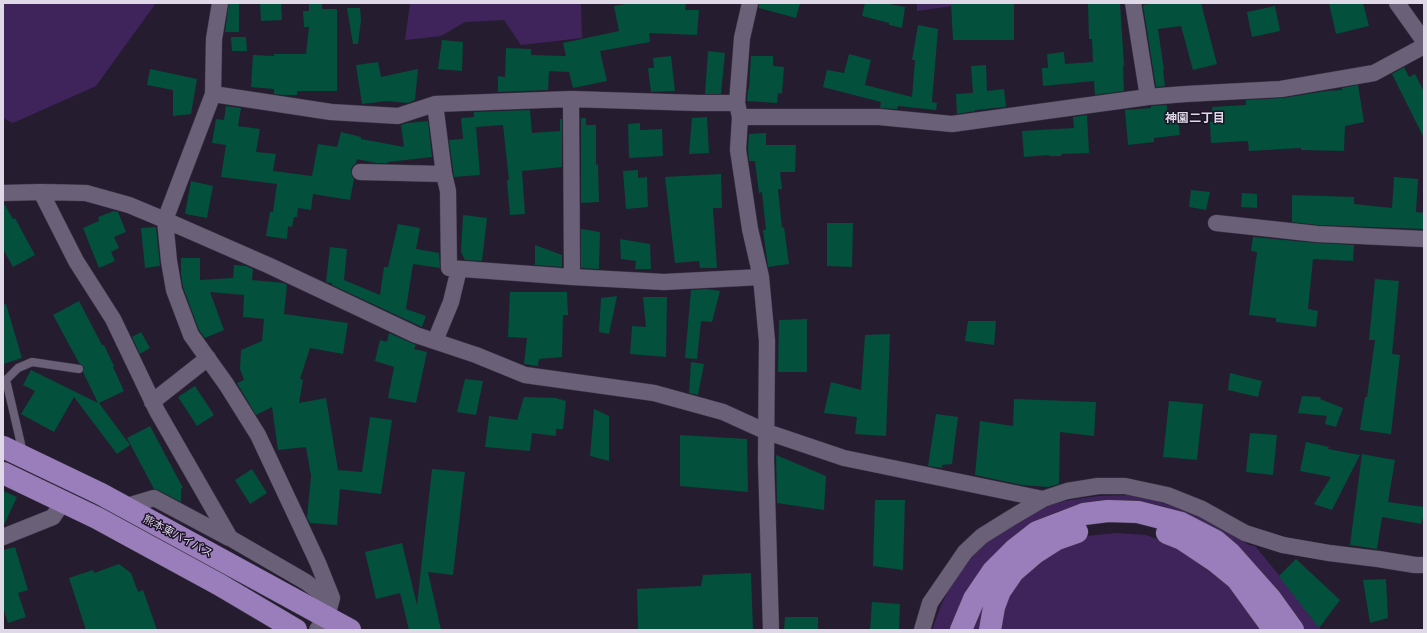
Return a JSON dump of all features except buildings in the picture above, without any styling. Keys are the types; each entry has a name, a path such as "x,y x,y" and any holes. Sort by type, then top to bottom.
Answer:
{"highway":[{"name":"熊本東バイパス","path":"3,447 124,506 350,630"},
{"name":"熊本東バイパス","path":"3,473 97,518 220,585 296,630"},
{"path":"962,630 974,599 993,571 1014,550 1037,532 1084,514 1108,511 1138,512 1181,523 1216,540 1230,553 1270,598 1293,630"},
{"path":"990,630 994,607 1000,591 1013,572 1035,553 1057,539 1081,530 1099,526 1124,526 1163,531 1182,539 1215,561 1237,579 1274,630"}],"street":[{"path":"220,3 214,40 213,94 165,220 174,290 191,335 226,384 258,435 318,563 332,598 325,616"},
{"path":"750,3 742,38 738,150 750,229 761,277 767,341 766,460 771,630"},
{"path":"1133,3 1148,97"},
{"path":"1397,3 1424,41"},
{"path":"213,94 331,112 398,116 435,104 571,99 698,103 739,110 880,117 952,124 1148,97 1281,89 1374,73 1424,46"},
{"path":"571,99 572,277"},
{"path":"435,104 444,174 448,191 449,268 664,282 761,277"},
{"path":"360,172 444,174"},
{"path":"41,192 76,261 114,319 152,402 230,538"},
{"path":"3,193 86,193 129,205 270,266 416,335 476,355 525,375 654,393 723,412 767,432 844,458 1043,499"},
{"path":"1216,223 1317,234 1424,239"},
{"path":"435,341 451,302 459,269"},
{"path":"152,402 208,358"},
{"path":"922,630 930,603 965,552 982,536 1043,499 1067,491 1098,486 1125,486 1167,495 1202,509 1245,533 1284,546 1415,565 1424,565"},
{"path":"124,506 154,498 230,538 306,582 325,616"},
{"path":"3,537 53,517 63,502"}],"lane":[{"path":"24,457 6,380 18,368 32,362 79,369"}],"shaded area":[{"path":"3,3 156,3 96,86 13,123 3,118"},
{"path":"410,3 581,3 582,38 521,45 504,20 465,22 441,36 405,40"},
{"path":"917,3 973,3 917,11"},
{"path":"1133,495 1157,501 1191,513 1216,524 1249,545 1255,546 1306,608 1321,630 1305,630 1273,586 1251,560 1232,542 1194,518 1163,506 1136,501 1085,504 1066,509 1054,513 1019,532 997,551 984,566 951,630 932,630 942,603 958,572 971,556 992,536 1034,510 1064,501 1098,496"},
{"path":"1116,533 1146,535 1177,546 1192,555 1231,587 1263,630 998,630 1002,608 1016,580 1046,553 1087,536"},
{"path":"977,607 983,610 980,630 967,630"}],"district":[{"name":"神園二丁目","path":"1195,118"}]}
